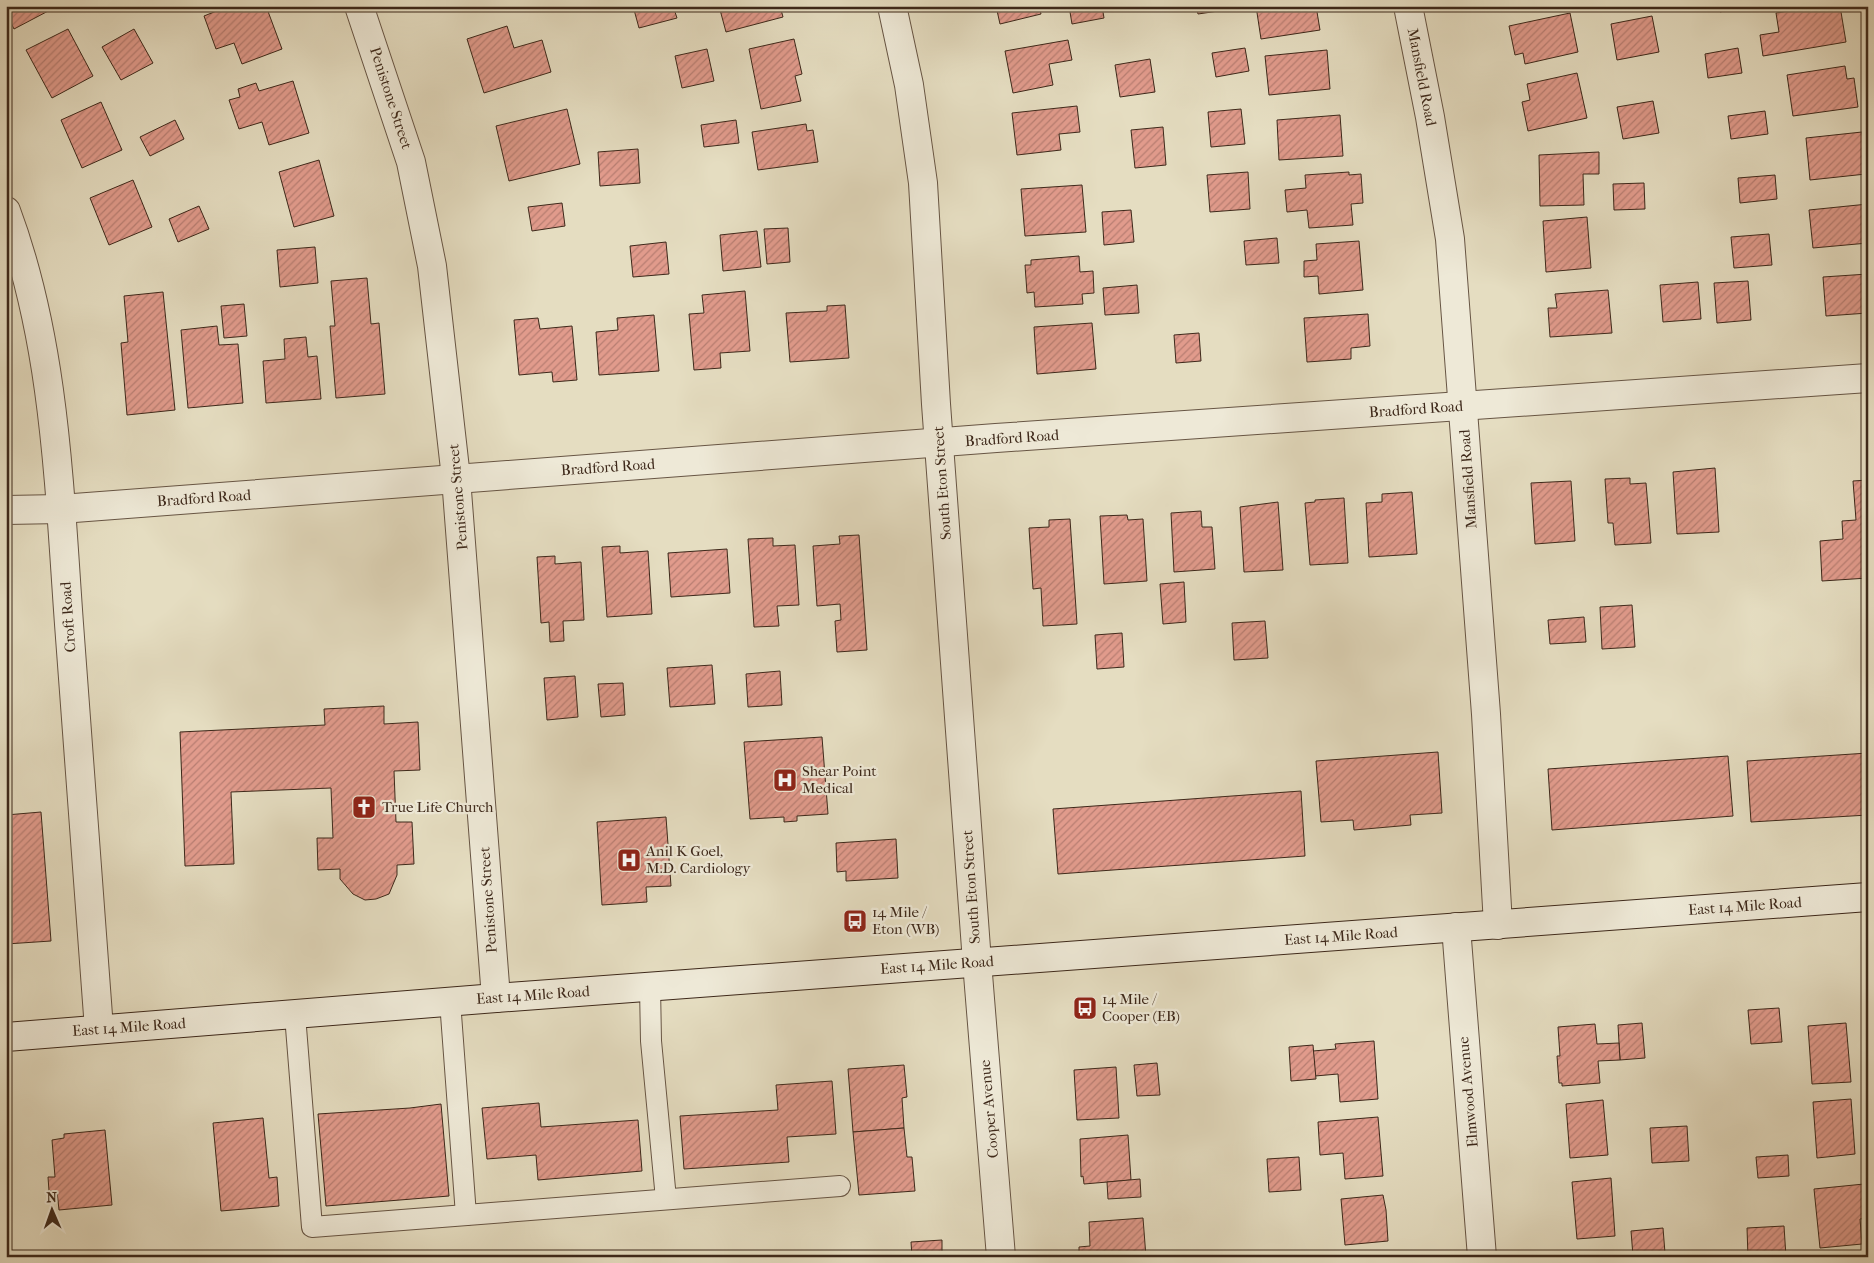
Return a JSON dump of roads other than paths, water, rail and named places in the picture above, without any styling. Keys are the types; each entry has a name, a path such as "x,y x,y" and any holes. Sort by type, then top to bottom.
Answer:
{"street":[{"name":"Penistone Street","path":"359,6 411,162 432,266 456,478 496,998"},
{"name":"South Eton Street","path":"892,6 909,85 923,183 939,444 977,962"},
{"name":"Mansfield Road","path":"1408,6 1450,240 1498,925"},
{"name":"Croft Road","path":"6,211 19,244 39,329 48,384 61,509 99,1029"},
{"name":"Bradford Road","path":"6,510 61,509 456,478 1868,378"},
{"name":"East 14 Mile Road","path":"6,1037 450,1001 1868,897"},
{"name":"Elmwood Avenue","path":"1456,927 1482,1257"},
{"name":"Cooper Avenue","path":"977,962 1001,1257"}],"lane":[{"path":"650,987 651,1040 666,1199"},
{"path":"450,1001 466,1215"},
{"path":"295,1015 312,1227 840,1186"}],"place":[{"name":"Shear Point Medical","path":"785,780"},
{"name":"True Life Church","path":"364,807"},
{"name":"Anil K Goel, M.D. Cardiology","path":"629,860"},
{"name":"14 Mile / Eton (WB)","path":"855,921"},
{"name":"14 Mile / Cooper (EB)","path":"1085,1008"}]}
